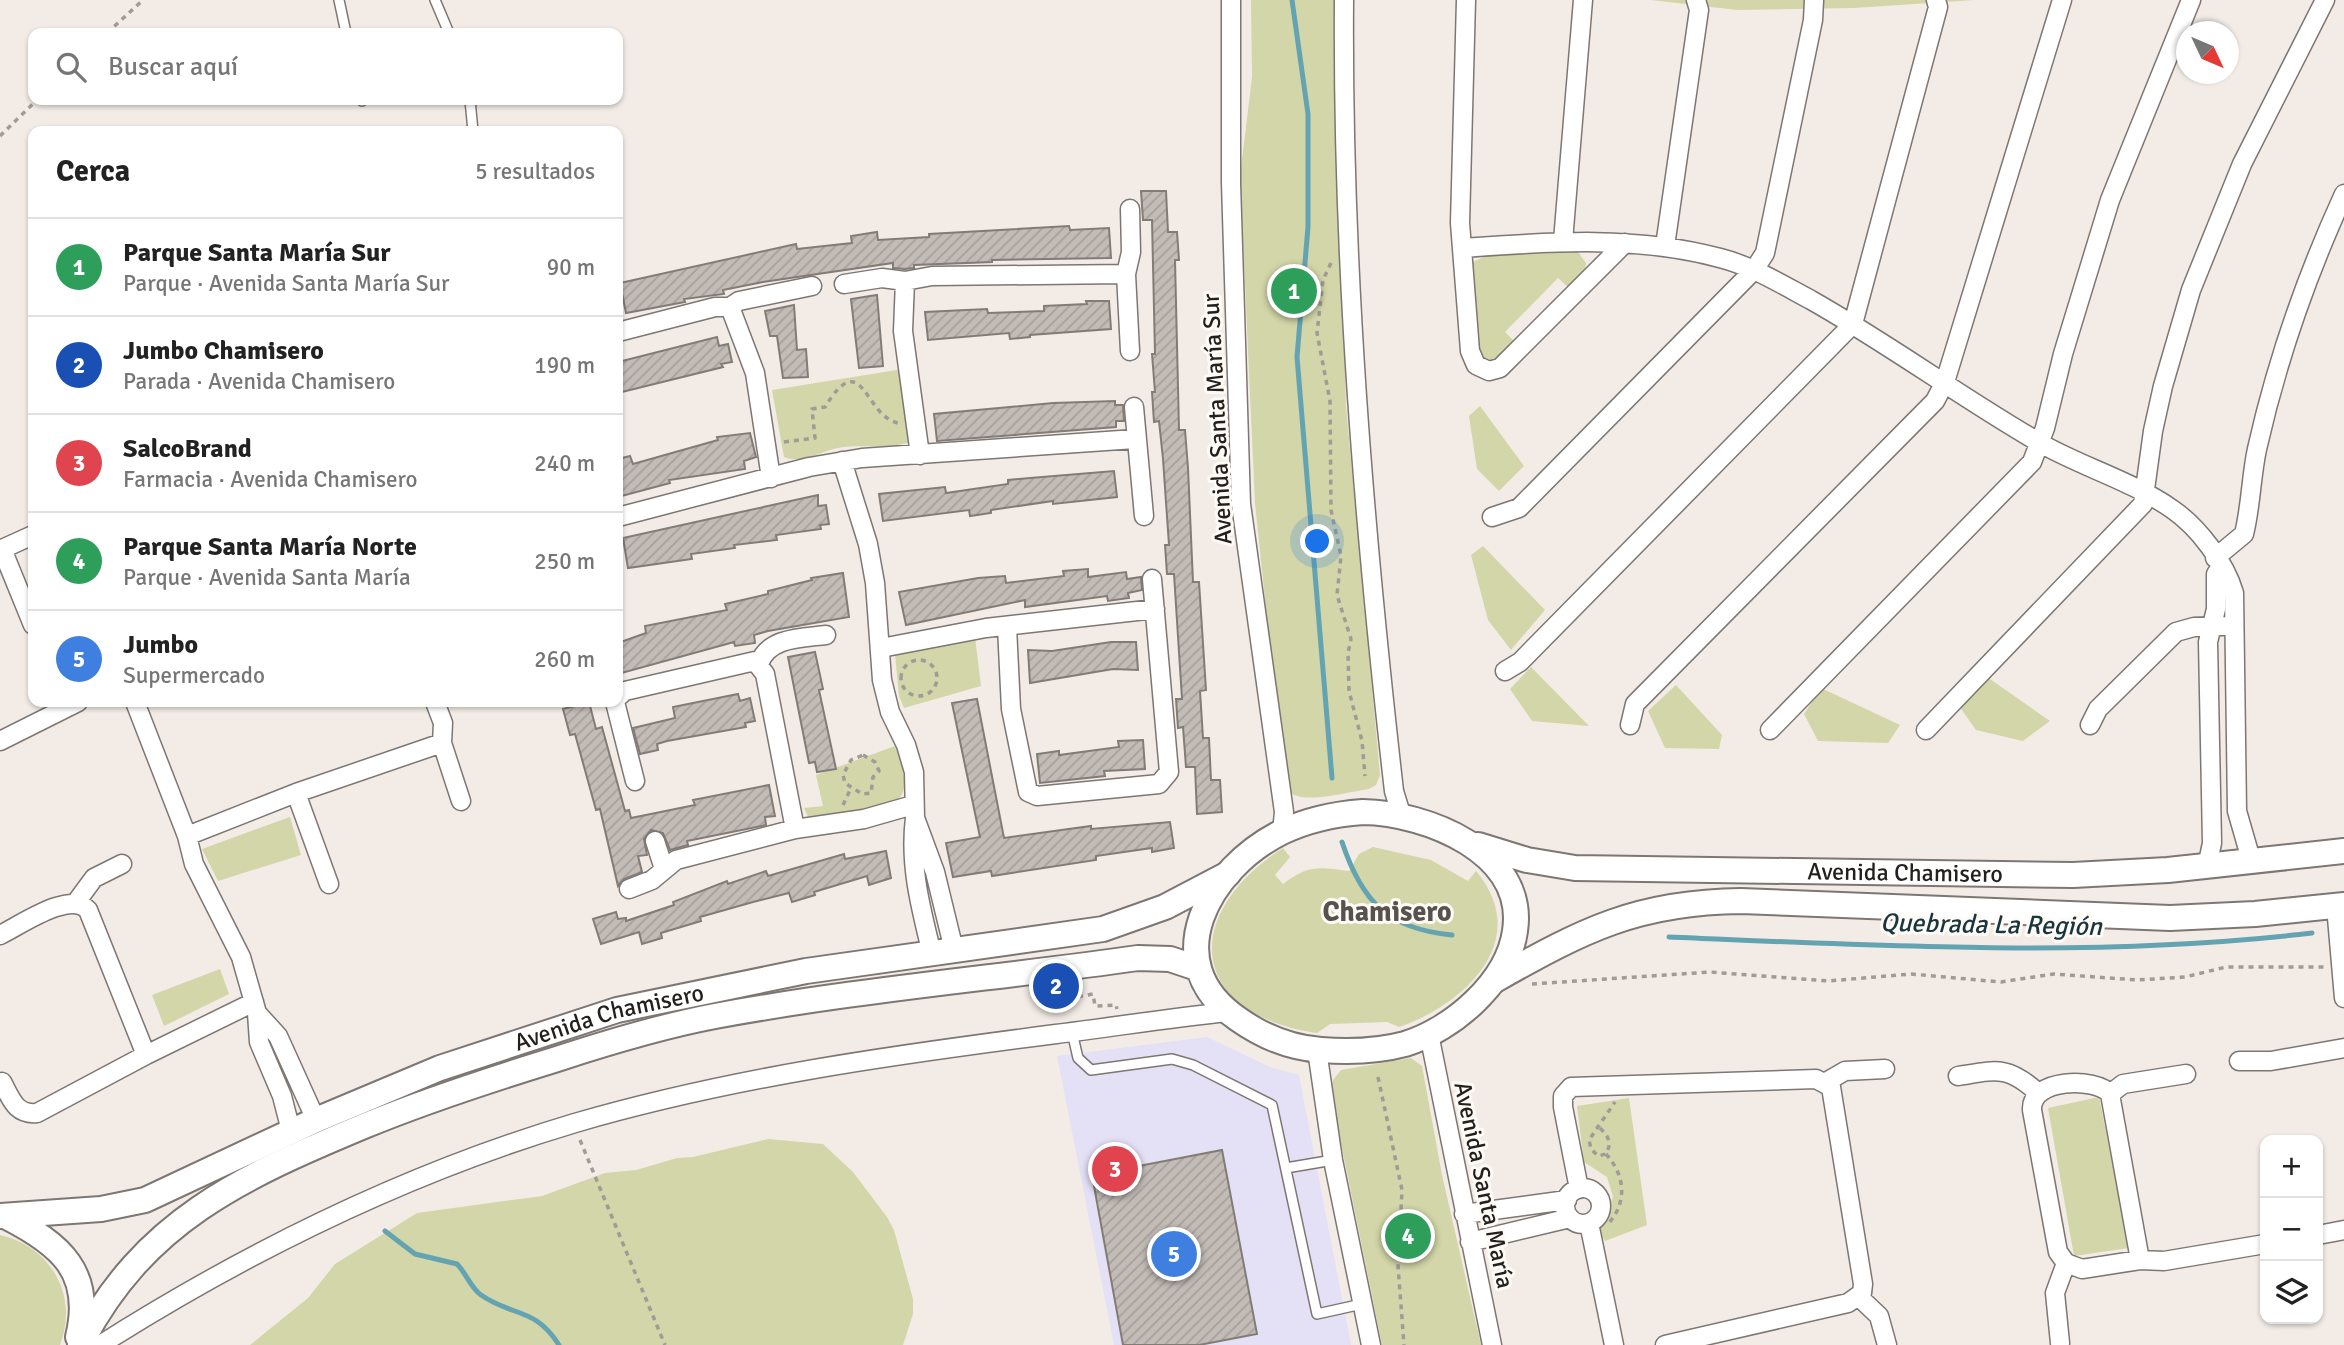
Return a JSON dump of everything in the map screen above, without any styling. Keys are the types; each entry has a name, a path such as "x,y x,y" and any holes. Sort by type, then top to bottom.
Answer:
{"street":[{"name":"Avenida Santa María Sur","path":"1231,0 1231,183 1241,504 1284,812 1282,832"},
{"path":"1344,0 1350,243 1364,497 1392,778 1401,814"},
{"path":"1466,0 1462,248 1471,354 1476,365 1489,371 1503,366 1625,243"},
{"path":"1563,241 1583,0"},
{"path":"1665,246 1699,10 1696,0"},
{"path":"1492,517 1519,508 1754,270 1765,253 1813,20 1814,0"},
{"path":"1505,671 1520,662 1853,324 1938,7 1936,0"},
{"path":"1630,725 1635,704 1935,401 1945,382 2062,0"},
{"path":"1770,730 2032,462 2040,443 2063,354 2110,200 2191,0"},
{"path":"1926,730 2143,504 2152,431 2175,339 2191,290 2237,174 2325,0"},
{"path":"2207,867 2211,843 2208,642 2213,626 2218,562 2244,534 2256,453 2283,348 2317,252 2344,194"},
{"path":"1130,209 1131,252 1126,274 1130,351"},
{"path":"1462,248 1563,241 1665,246 1720,258 1754,270 1853,324 2040,443 2146,494 2185,520 2230,581 2236,626 2237,811 2252,863"},
{"path":"844,284 881,278 905,281 932,276 1126,274"},
{"path":"905,281 904,331 920,455"},
{"path":"623,331 715,307 730,307 738,301 812,286"},
{"path":"730,307 755,373 768,444 771,478"},
{"path":"1134,407 1144,516"},
{"path":"623,516 842,461 1135,439"},
{"path":"842,461 868,544 884,691 914,772 914,811 935,872 943,952"},
{"path":"28,537 1,549 28,613"},
{"path":"1007,627 1011,709 1028,792 1037,796 1159,784 1169,772 1152,579"},
{"path":"881,648 985,628 1155,609"},
{"path":"2090,725 2098,709 2176,632 2213,626 2236,626"},
{"path":"758,664 765,652 777,643 826,635"},
{"path":"623,693 745,662 758,664 765,674 795,829"},
{"path":"0,741 62,707"},
{"path":"137,707 187,836 194,864 207,895 241,957 256,1008 259,1042 282,1096 292,1131"},
{"path":"437,707 443,723 442,743 461,802"},
{"path":"619,707 635,781"},
{"path":"187,836 296,793 442,743"},
{"path":"296,793 329,884"},
{"path":"629,889 652,880 676,860 795,829 914,811"},
{"name":"Avenida Chamisero","path":"3,1216 101,1209 145,1200 316,1120 440,1068 617,1010 806,971 1103,929 1165,907 1228,874 1260,845 1282,832 1334,815 1363,812 1401,814 1471,843 1527,860 1575,868 1970,875 2116,873 2252,863 2344,851"},
{"path":"655,841 664,869"},
{"path":"1228,874 1216,889 1200,919 1195,942 1196,968 1208,989 1227,1012 1275,1039 1317,1050 1381,1048 1405,1044 1429,1034 1459,1014 1491,982 1513,943 1516,914 1499,873 1471,843"},
{"path":"0,935 61,905 77,901 94,878 122,864"},
{"path":"2110,915 2104,906 2103,895 2107,883 2116,873"},
{"path":"77,901 88,910 146,1055"},
{"name":"Avenida Chamisero","path":"1491,982 1606,922 1684,902 1741,901 2208,918 2340,906"},
{"path":"2340,906 2344,998"},
{"name":"Avenida Chamisero","path":"78,1345 134,1263 187,1216 286,1160 433,1098 625,1037 712,1017 808,1000 1154,958 1170,959 1196,968"},
{"path":"2,1082 16,1107 25,1113 37,1113 146,1055 256,1008"},
{"path":"256,1008 278,1036 316,1120"},
{"path":"100,1345 215,1276 346,1211 461,1163 563,1127 722,1086 807,1068 1227,1012"},
{"name":"Avenida Santa María","path":"1429,1034 1492,1345"},
{"path":"2239,1061 2271,1061 2344,1048"},
{"path":"1317,1050 1333,1160 1371,1345"},
{"path":"1826,1082 1844,1071 1885,1069"},
{"path":"1958,1076 2004,1070 2018,1076 2038,1093"},
{"path":"2110,1094 2123,1084 2186,1074"},
{"path":"1590,1232 1570,1218 1566,1209 1573,1194 1563,1107 1564,1092 1576,1086 1816,1079 1826,1082 1833,1091 1837,1111 1863,1284 1858,1297"},
{"path":"2140,1259 2110,1094 2097,1085 2057,1085 2038,1093 2032,1110 2058,1252 2066,1263 2082,1269 2140,1259 2164,1261 2260,1245"},
{"path":"1464,1214 1594,1192 1600,1201 1590,1232 1614,1345"},
{"name":"Avenida Chamisero","path":"3,1216 42,1235 58,1248 76,1274 84,1307 78,1345"},
{"path":"1470,1242 1570,1218"},
{"path":"2323,1234 2344,1230"},
{"path":"2060,1343 2055,1293 2066,1263"},
{"path":"1665,1345 1858,1297"},
{"path":"1858,1297 1879,1317 1887,1345"}],"lane":[{"path":"340,0 345,28"},
{"path":"435,0 447,28"},
{"path":"470,105 473,126"},
{"path":"1072,1032 1078,1058 1091,1070 1172,1059 1211,1074 1272,1105 1317,1314 1362,1304"},
{"path":"1286,1168 1333,1160"}],"path":[{"path":"112,28 142,0"},
{"path":"0,136 32,105"},
{"path":"1350,243 1328,267 1323,280 1317,333 1331,401 1331,510 1341,556 1337,595 1351,639 1348,653 1349,691 1362,741 1365,776"},
{"path":"768,444 815,438 812,409 825,407 830,397 843,384 853,383 863,387 870,394 878,414 886,421 914,421"},
{"path":"923,659 933,665 937,683 924,696 911,695 902,687 902,675 905,664 923,659"},
{"path":"863,755 875,762 879,771 873,777 871,793 862,794 845,783 843,775 851,760 863,755"},
{"path":"1527,985 1710,972 1828,981 1911,974 2001,982 2054,974 2137,980 2185,977 2226,967 2342,967"},
{"path":"1072,968 1077,997 1093,994 1095,1006 1116,1005 1118,1014"},
{"path":"1378,1077 1402,1190 1398,1266 1404,1345"},
{"path":"1600,1128 1608,1136 1610,1147 1606,1154 1598,1156 1591,1149 1589,1140 1600,1128 1625,1085"},
{"path":"585,1153 665,1345"},
{"path":"1590,1232 1611,1220 1623,1191 1620,1174 1606,1154"}],"shaded area":[{"path":"1207,1037 1270,1067 1299,1075 1351,1345 1114,1345 1057,1056"}],"green space":[{"path":"1251,0 1335,0 1346,406 1380,775 1376,785 1369,789 1314,798 1293,795 1285,790 1255,503 1240,176 1252,77"},
{"path":"1651,0 1974,0 1854,8 1737,10"},
{"path":"1578,252 1586,263 1585,270 1569,288 1558,278 1505,332 1516,343 1496,361 1485,358 1477,345 1473,262 1486,256"},
{"path":"903,369 911,442 886,446 844,447 799,459 784,457 772,390"},
{"path":"1480,406 1524,466 1499,491 1477,469 1469,416"},
{"path":"1483,546 1545,610 1511,650 1488,620 1471,555"},
{"path":"975,637 981,686 904,708 899,696 895,654"},
{"path":"1531,667 1589,726 1532,721 1510,689"},
{"path":"1987,677 2050,721 2023,741 1976,730 1959,706"},
{"path":"1676,685 1722,735 1719,749 1665,748 1648,711"},
{"path":"1821,688 1900,725 1888,743 1818,741 1804,714"},
{"path":"895,746 904,782 902,794 896,801 860,813 809,819 804,808 823,806 816,775"},
{"path":"290,817 301,855 218,881 202,849"},
{"path":"1373,847 1431,860 1468,881 1476,871 1492,897 1498,921 1494,945 1484,967 1447,1003 1399,1027 1387,1022 1330,1024 1317,1033 1274,1022 1242,1005 1222,984 1213,958 1214,931 1227,902 1250,874 1283,848 1290,857 1275,875 1283,884 1307,870 1349,871 1359,854"},
{"path":"220,969 229,994 164,1026 152,995"},
{"path":"1411,1058 1422,1066 1442,1175 1481,1345 1382,1345 1331,1094 1333,1080 1341,1070"},
{"path":"2099,1097 2129,1248 2074,1256 2048,1108"},
{"path":"1629,1098 1647,1225 1605,1241 1599,1232 1613,1197 1607,1177 1584,1162 1577,1106"},
{"path":"768,1139 823,1144 853,1172 887,1217 894,1230 913,1299 913,1314 903,1345 250,1345 308,1298 335,1264 417,1213 542,1196 605,1173 636,1170 677,1158 693,1157"},
{"path":"0,1235 34,1250 56,1276 66,1309 60,1345 0,1345"}],"building":[{"path":"1141,191 1166,191 1168,232 1177,232 1179,260 1175,260 1179,430 1185,430 1193,582 1199,582 1206,690 1200,691 1203,738 1209,738 1211,780 1220,780 1222,812 1197,814 1195,767 1186,767 1183,727 1178,728 1176,699 1182,699 1174,574 1167,574 1165,545 1169,545 1163,459 1159,421 1154,422 1152,392 1155,392 1152,354 1155,354 1152,220 1143,220"},
{"path":"1069,226 1070,230 1109,228 1111,258 992,260 914,265 914,268 905,269 893,268 893,263 763,282 723,290 724,294 684,299 685,302 626,313 623,282 796,244 797,249 852,243 851,236 877,232 878,240 929,237 929,234"},
{"path":"877,295 883,366 859,368 851,299"},
{"path":"1086,301 1109,301 1111,329 1010,339 1009,333 928,340 925,312 987,309 988,313 1044,311 1044,306 1087,304"},
{"path":"794,305 797,350 806,349 808,377 783,378 777,336 770,336 765,311"},
{"path":"717,337 719,346 728,344 732,362 721,364 723,367 623,392 623,361"},
{"path":"1115,401 1115,405 1123,405 1124,421 1116,421 1116,427 937,441 934,414 1053,403"},
{"path":"750,433 756,457 744,461 745,469 669,480 670,483 623,496 623,458 630,456 633,464 718,440 717,437"},
{"path":"1114,471 1117,497 1053,504 1053,501 991,510 991,513 970,516 969,510 883,521 879,494 945,487 946,493 1008,484 1008,480"},
{"path":"818,495 818,506 826,505 829,524 820,525 821,529 776,535 777,540 691,554 692,559 628,568 623,538"},
{"path":"1088,569 1088,577 1126,572 1127,579 1141,577 1142,590 1128,593 1129,598 1108,601 1107,596 1025,607 1025,600 906,625 899,592 978,578 1005,576 1006,583 1064,576 1063,571"},
{"path":"843,573 849,617 768,631 754,635 755,643 735,646 734,642 623,673 623,641 646,633 645,626 727,610 725,604 768,594 768,591 812,580 811,578"},
{"path":"1111,642 1136,642 1138,670 1113,669 1030,683 1028,650 1052,651"},
{"path":"815,652 823,689 819,690 836,769 817,772 815,762 809,763 788,657"},
{"path":"738,694 740,701 750,698 755,721 745,723 746,727 667,741 657,744 658,750 640,754 633,728 675,718 673,707"},
{"path":"977,699 1004,838 1091,826 1091,829 1170,822 1174,848 1152,852 1152,848 1096,856 1096,860 992,876 991,871 953,877 946,843 980,837 952,703"},
{"path":"590,707 596,729 602,727 625,811 629,810 631,818 695,805 693,800 769,785 775,816 765,817 766,825 687,841 688,845 670,850 663,833 651,830 644,839 647,855 638,856 642,872 624,879 618,886 600,809 596,810 575,734 570,735 563,709"},
{"path":"1143,740 1145,769 1104,771 1105,776 1040,783 1037,754 1059,751 1059,755 1119,747 1118,741"},
{"path":"886,851 891,878 869,885 867,876 814,892 815,895 792,902 789,893 753,902 700,917 701,921 661,933 662,938 642,944 639,932 601,944 593,919 616,912 618,919 626,918 626,921 674,905 673,902 727,881 728,884 766,871 768,876 844,854 845,859"},
{"path":"1222,1150 1257,1334 1199,1345 1123,1345 1092,1175"}],"waterway":[{"name":"Quebrada La Región","path":"1292,0 1308,114 1308,227 1297,357 1332,778"},
{"name":"Quebrada La Región","path":"1342,842 1359,881 1380,909 1411,926 1452,935"},
{"name":"Quebrada La Región","path":"1669,937 1910,946 2071,948 2232,941 2312,933"},
{"path":"385,1231 415,1254 457,1264 481,1295 532,1318 541,1324 559,1345"}],"place":[{"name":"Parque Santa María Sur","path":"1294,291"},
{"name":"Jumbo Chamisero","path":"1056,986"},
{"name":"SalcoBrand","path":"1115,1169"},
{"name":"Parque Santa María Norte","path":"1408,1236"},
{"name":"Jumbo","path":"1174,1254"}],"district":[{"name":"Chamisero","path":"1387,912"}]}
